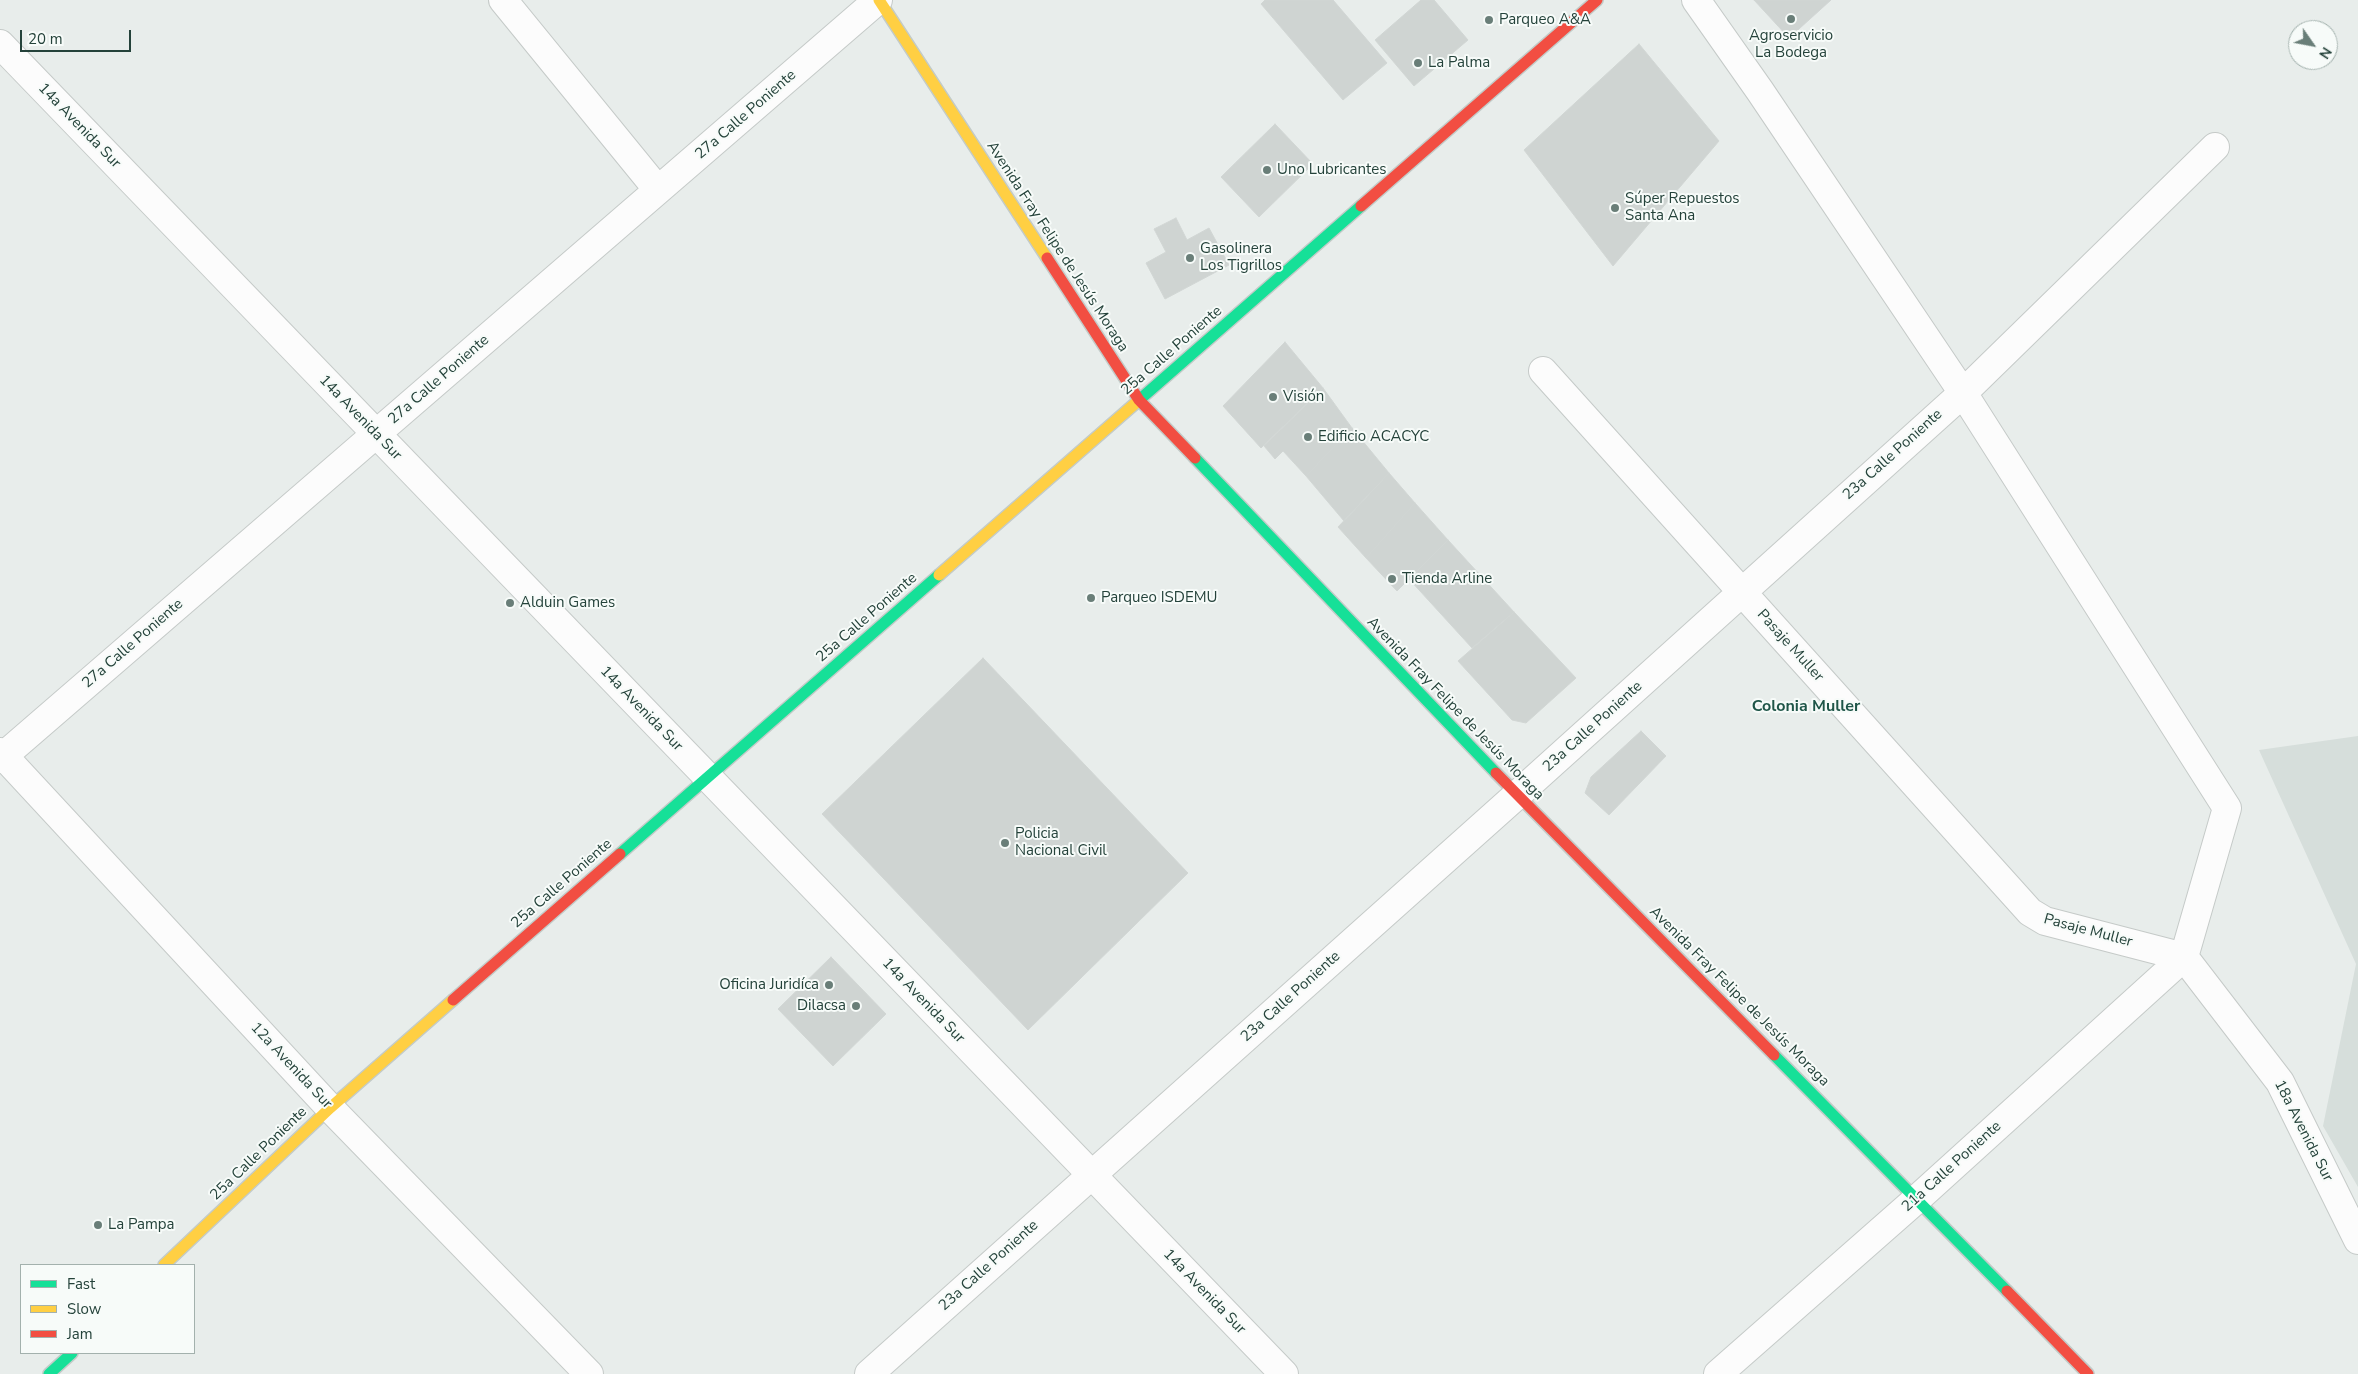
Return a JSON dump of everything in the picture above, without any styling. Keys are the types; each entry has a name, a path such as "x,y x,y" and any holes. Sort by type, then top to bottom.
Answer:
{"street":[{"path":"503,0 658,190"},
{"name":"27a Calle Poniente","path":"1,755 376,435 879,0"},
{"name":"Avenida Fray Felipe de Jesús Moraga","path":"879,0 1139,400 1517,795 2088,1374"},
{"name":"25a Calle Poniente","path":"165,1264 330,1108 1597,0"},
{"path":"1696,0 1760,91 1963,393 2227,808 2184,956"},
{"name":"14a Avenida Sur","path":"0,44 1284,1374"},
{"name":"23a Calle Poniente","path":"869,1374 1517,795 1963,393 2215,147"},
{"name":"Pasaje Muller","path":"1543,371 2030,912 2045,921 2184,956"},
{"name":"12a Avenida Sur","path":"1,755 330,1108 589,1374"},
{"name":"21a Calle Poniente","path":"1718,1374 1917,1199 2184,956"},
{"name":"18a Avenida Sur","path":"2184,956 2280,1082 2358,1240"},
{"path":"49,1374 71,1354"}],"shaded area":[{"path":"2358,736 2358,1187 2323,1126 2356,964 2259,750"}],"building":[{"path":"1265,0 1333,0 1387,63 1343,100 1261,4"},
{"name":"La Palma","path":"1421,0 1434,0 1468,40 1414,86 1375,40"},
{"name":"Agroservicio La Bodega","path":"1754,0 1831,0 1789,38"},
{"name":"Súper Repuestos Santa Ana","path":"1639,44 1719,141 1613,266 1524,150"},
{"name":"Uno Lubricantes","path":"1275,124 1313,164 1259,217 1221,177"},
{"name":"Gasolinera Los Tigrillos","path":"1176,218 1187,240 1209,228 1229,265 1165,299 1146,263 1166,252 1154,229"},
{"name":"Visión","path":"1285,342 1323,388 1261,448 1223,406"},
{"name":"Edificio ACACYC","path":"1323,388 1352,428 1306,476 1283,451 1275,459 1264,446"},
{"path":"1352,428 1389,473 1344,521 1306,476"},
{"path":"1389,473 1415,503 1366,558 1338,527"},
{"path":"1415,503 1448,540 1397,591 1366,558"},
{"path":"1448,540 1514,612 1472,648 1409,579"},
{"path":"1514,612 1576,678 1526,723 1512,720 1458,661"},
{"name":"Policia Nacional Civil","path":"983,658 1188,873 1028,1030 822,814"},
{"path":"1641,731 1666,756 1609,815 1585,793 1591,777"},
{"path":"831,957 886,1014 833,1066 778,1009"}],"traffic: fast":[{"path":"1138,401 1361,206"},
{"path":"1195,458 1496,773"},
{"path":"620,854 939,575"},
{"path":"1774,1055 2007,1291"},
{"path":"49,1374 71,1354"}],"traffic: slow":[{"path":"879,0 1047,258"},
{"path":"939,575 1138,401"},
{"path":"165,1264 330,1108 453,1000"}],"traffic: jam":[{"path":"1361,206 1597,0"},
{"path":"1047,258 1139,400 1195,458"},
{"path":"1496,773 1774,1055"},
{"path":"453,1000 620,854"},
{"path":"2007,1291 2088,1374"}],"place":[{"name":"Agroservicio La Bodega","path":"1791,19"},
{"name":"Parqueo A&A","path":"1489,20"},
{"name":"La Palma","path":"1418,63"},
{"name":"Uno Lubricantes","path":"1267,170"},
{"name":"Súper Repuestos Santa Ana","path":"1615,208"},
{"name":"Gasolinera Los Tigrillos","path":"1190,258"},
{"name":"Visión","path":"1273,397"},
{"name":"Edificio ACACYC","path":"1308,437"},
{"name":"Tienda Arline","path":"1392,579"},
{"name":"Parqueo ISDEMU","path":"1091,598"},
{"name":"Alduin Games","path":"510,603"},
{"name":"Policia Nacional Civil","path":"1005,843"},
{"name":"Oficina Juridíca","path":"829,985"},
{"name":"Dilacsa","path":"856,1006"},
{"name":"La Pampa","path":"98,1225"}],"district":[{"name":"Colonia Muller","path":"1806,707"}]}
